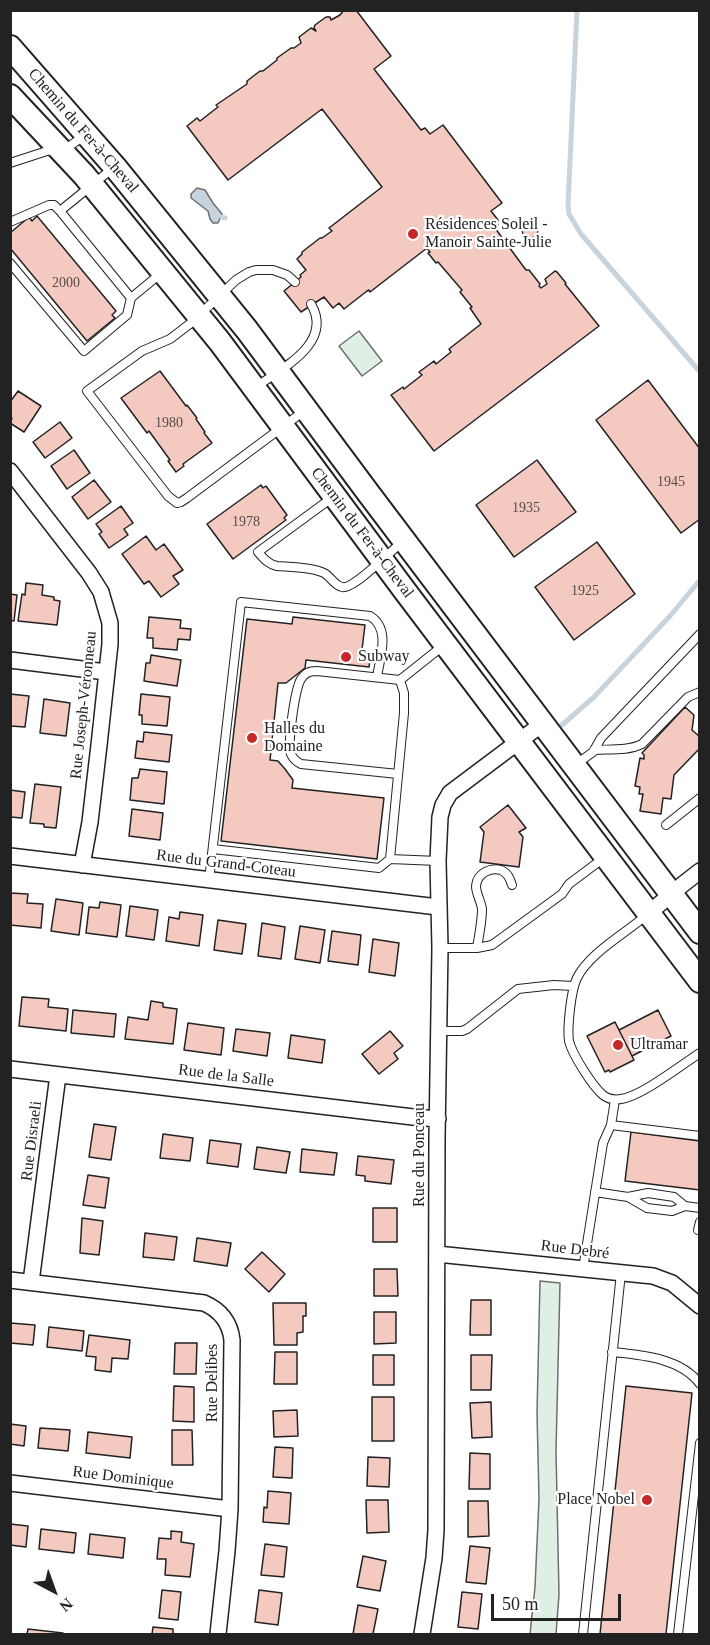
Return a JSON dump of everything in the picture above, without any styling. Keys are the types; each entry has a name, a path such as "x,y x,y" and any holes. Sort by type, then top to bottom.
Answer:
{"street":[{"name":"Chemin du Fer-à-Cheval","path":"11,48 115,166 220,295 699,932"},
{"name":"Chemin du Fer-à-Cheval","path":"10,96 92,185 199,315 699,981"},
{"name":"Rue Joseph-Véronneau","path":"10,471 101,592 110,623 111,635 90,822 82,865"},
{"path":"445,644 454,640 461,642 495,681 519,694"},
{"path":"10,660 106,672"},
{"name":"Rue du Ponceau","path":"422,1635 436,1530 440,817 446,798 458,786 542,724"},
{"name":"Rue du Grand-Coteau","path":"10,856 438,907"},
{"path":"649,913 699,872"},
{"name":"Rue de la Salle","path":"10,1069 438,1119"},
{"name":"Rue Disraeli","path":"32,1282 58,1075"},
{"name":"Rue Debré","path":"437,1254 653,1276 672,1283 699,1306"},
{"name":"Rue Delibes","path":"10,1280 204,1303 217,1309 231,1331 230,1509 218,1635"},
{"name":"Rue Dominique","path":"10,1483 230,1509"}],"lane":[{"path":"10,163 47,151 61,150 73,145 86,134"},
{"path":"60,212 115,166"},
{"path":"10,222 49,205 54,205 131,298"},
{"path":"10,263 84,351 127,315 131,298 164,271"},
{"path":"295,282 280,271 249,272 236,280 170,339 141,351 87,391 168,496 177,503 307,410"},
{"path":"255,388 306,350 317,330 312,304"},
{"path":"334,496 258,552 270,564 321,572 346,588 367,574 404,540"},
{"path":"209,880 241,602 370,616 380,625 383,633 377,677"},
{"path":"574,766 594,750 601,738 699,634"},
{"path":"398,774 301,764 292,757 289,744 296,689 308,672 317,670 400,680 445,644"},
{"path":"390,859 404,700 400,680"},
{"path":"594,750 642,744 688,697 699,692"},
{"path":"666,825 699,798"},
{"path":"213,849 379,868 390,859 438,861"},
{"path":"440,948 477,948 498,942 562,894 569,884 606,856"},
{"path":"477,948 482,908 477,882 483,873 492,869 507,874 512,885"},
{"path":"649,913 588,961 576,979 573,986 568,1035 571,1049 599,1091 615,1100 641,1092 699,1053"},
{"path":"439,1031 467,1029 518,989 554,984 573,986"},
{"path":"583,1269 603,1143 611,1125 615,1100"},
{"path":"611,1125 699,1136"},
{"path":"595,1192 628,1197 648,1193 674,1197 685,1206"},
{"path":"628,1197 647,1208 672,1211 685,1206 699,1208"},
{"path":"583,1635 621,1273"},
{"path":"612,1352 648,1355 686,1371 699,1384"},
{"path":"678,1635 699,1443"}],"green space":[{"path":"359,331 382,361 362,376 339,346"},
{"path":"540,1281 560,1283 556,1451 559,1595 556,1634 530,1634 535,1587 539,1499 537,1413"}],"shaded area":[{"path":"197,188 205,190 222,214 218,223 213,223 208,211 191,198 191,194"}],"building":[{"name":"Résidences Soleil - Manoir Sainte-Julie","path":"344,10 356,10 391,56 374,69 421,130 425,128 430,134 443,125 502,203 491,211 498,220 495,228 526,270 529,270 541,288 547,284 545,279 555,271 557,272 599,326 434,451 391,395 403,387 404,389 422,375 419,372 434,361 436,364 451,352 449,349 481,324 470,308 472,307 460,292 462,290 438,262 436,263 427,248 344,309 339,303 333,308 324,297 301,312 284,291 306,270 297,259 302,252 332,231 329,228 382,187 322,109 228,180 187,126 197,118 200,121 218,107 216,105 247,84 247,81 301,43 299,37 311,28 316,31 315,25 326,17 330,17 331,20"},
{"path":"37,216 116,311 112,315 115,318 87,341 10,248 10,233 29,217 32,221"},
{"path":"530,222 536,224 538,230 536,236 530,238 524,236 522,230 524,224"},
{"path":"160,371 197,418 212,443 183,464 184,466 176,472 149,431 147,433 121,398"},
{"path":"648,380 700,449 700,519 681,533 596,420"},
{"path":"18,391 41,406 24,432 10,423 12,418 10,417 10,402"},
{"path":"60,422 72,438 45,458 33,442"},
{"path":"74,450 90,473 67,489 51,466"},
{"path":"537,460 576,512 514,557 476,505"},
{"path":"94,480 111,502 88,519 72,497"},
{"path":"261,485 263,488 266,486 287,515 284,518 286,520 233,559 207,524"},
{"path":"121,506 133,523 124,529 128,535 109,548 99,534 102,532 96,524"},
{"path":"146,536 156,550 164,544 183,570 173,576 179,584 161,597 149,581 144,584 122,554"},
{"path":"597,542 635,594 574,640 535,587"},
{"path":"26,583 43,585 42,595 54,597 54,600 60,601 57,625 18,621"},
{"path":"10,594 17,595 14,621 10,620"},
{"path":"149,617 181,620 180,628 191,629 190,640 178,639 177,650 153,648 153,638 147,638"},
{"name":"Halles du Domaine","path":"293,617 365,625 361,658 370,660 369,667 306,660 305,668 286,683 278,683 270,760 278,761 285,769 293,780 292,788 384,798 377,859 221,841 247,619 292,624"},
{"path":"151,655 181,660 177,686 144,681 146,663 150,663"},
{"path":"10,694 29,696 25,727 10,726"},
{"path":"141,694 170,697 167,726 142,724 142,715 139,715"},
{"path":"44,699 70,703 66,736 40,733"},
{"path":"685,707 694,715 692,730 700,737 700,748 674,775 671,799 663,798 661,814 640,811 643,794 639,794 640,787 635,786 640,758 644,759 642,753"},
{"path":"144,732 172,735 169,762 135,758 137,741 143,742"},
{"path":"140,769 167,772 164,804 130,800 132,778 138,778"},
{"path":"35,784 61,787 56,828 30,823"},
{"path":"10,790 25,792 22,818 10,817"},
{"path":"508,805 526,828 519,832 523,837 519,867 480,862 484,832 480,827"},
{"path":"132,809 163,813 160,840 129,836"},
{"path":"10,893 28,894 27,903 43,904 41,928 10,925"},
{"path":"56,899 83,903 79,935 51,931"},
{"path":"100,902 121,905 117,937 86,933 89,907 99,908"},
{"path":"130,906 158,910 154,940 126,936"},
{"path":"180,912 203,915 199,946 166,941 169,917 179,919"},
{"path":"218,920 246,924 242,954 214,950"},
{"path":"262,923 285,927 281,959 258,956"},
{"path":"300,926 325,930 320,963 295,959"},
{"path":"332,931 361,935 358,965 328,961"},
{"path":"373,939 399,943 395,976 369,972"},
{"path":"22,997 49,999 48,1007 68,1009 66,1031 19,1026"},
{"path":"151,1001 163,1003 163,1007 177,1009 173,1044 125,1039 128,1017 148,1020"},
{"path":"73,1010 116,1014 114,1037 71,1033"},
{"name":"Ultramar","path":"658,1010 671,1036 632,1056 619,1030"},
{"path":"615,1022 634,1060 610,1072 609,1070 605,1072 587,1036"},
{"path":"188,1023 224,1028 221,1055 184,1050"},
{"path":"236,1029 270,1033 267,1056 233,1051"},
{"path":"390,1031 403,1046 394,1053 398,1059 379,1074 362,1054"},
{"path":"291,1035 325,1040 322,1063 288,1058"},
{"path":"94,1124 116,1127 111,1160 89,1157"},
{"path":"631,1132 700,1141 700,1190 625,1181"},
{"path":"163,1134 193,1138 190,1161 160,1158"},
{"path":"210,1140 241,1144 238,1167 207,1163"},
{"path":"257,1147 290,1152 286,1173 254,1169"},
{"path":"302,1149 337,1153 334,1175 300,1172"},
{"path":"358,1156 394,1160 391,1184 365,1181 365,1176 356,1175"},
{"path":"88,1175 109,1178 105,1208 83,1205"},
{"path":"373,1208 397,1208 397,1242 373,1242"},
{"path":"82,1218 103,1221 99,1255 80,1253"},
{"path":"145,1233 177,1237 174,1260 143,1257"},
{"path":"197,1238 231,1243 227,1266 194,1261"},
{"path":"262,1252 285,1274 269,1292 245,1269"},
{"path":"374,1269 397,1269 398,1296 374,1296"},
{"path":"471,1300 491,1300 491,1335 470,1335"},
{"path":"273,1303 306,1303 303,1332 297,1333 297,1345 274,1345"},
{"path":"374,1312 396,1312 396,1343 374,1344"},
{"path":"10,1323 35,1325 33,1345 10,1343"},
{"path":"49,1327 84,1331 82,1351 47,1347"},
{"path":"89,1335 130,1340 128,1359 112,1358 111,1372 95,1370 96,1357 86,1356"},
{"path":"175,1343 197,1343 196,1374 174,1374"},
{"path":"275,1352 297,1352 297,1384 274,1384"},
{"path":"373,1355 394,1355 394,1385 373,1385"},
{"path":"471,1355 492,1355 491,1390 471,1390"},
{"path":"174,1386 194,1387 194,1422 173,1421"},
{"name":"Place Nobel","path":"626,1386 692,1393 666,1634 600,1634"},
{"path":"372,1397 394,1397 394,1441 372,1441"},
{"path":"491,1402 492,1437 472,1438 470,1403"},
{"path":"297,1410 298,1436 274,1437 273,1411"},
{"path":"10,1424 26,1426 24,1446 10,1444"},
{"path":"40,1428 70,1430 68,1451 38,1448"},
{"path":"172,1430 192,1430 193,1465 172,1465"},
{"path":"88,1432 132,1437 130,1458 86,1453"},
{"path":"275,1447 293,1448 292,1478 273,1477"},
{"path":"470,1453 490,1454 490,1489 469,1489"},
{"path":"368,1457 390,1458 389,1487 367,1486"},
{"path":"268,1491 291,1493 289,1524 263,1522"},
{"path":"366,1500 388,1500 389,1532 367,1533"},
{"path":"468,1501 488,1501 489,1536 468,1537"},
{"path":"10,1524 28,1526 26,1547 10,1545"},
{"path":"41,1529 76,1533 74,1553 39,1549"},
{"path":"171,1531 182,1532 181,1542 194,1544 190,1577 165,1575 166,1559 157,1559 159,1538 171,1539"},
{"path":"90,1534 125,1538 123,1558 88,1554"},
{"path":"265,1544 287,1547 284,1577 261,1575"},
{"path":"470,1546 490,1548 486,1584 466,1582"},
{"path":"363,1556 386,1561 380,1591 357,1587"},
{"path":"162,1590 181,1592 178,1620 159,1618"},
{"path":"259,1590 282,1593 278,1625 255,1622"},
{"path":"462,1592 482,1594 478,1629 458,1627"},
{"path":"358,1605 378,1609 373,1634 353,1634"},
{"path":"153,1627 173,1629 173,1634 152,1634"},
{"path":"28,1629 63,1633 63,1634 27,1634"}],"waterway":[{"path":"577,10 569,214 581,234 700,372"},
{"path":"562,725 594,697 670,616 700,580"}],"place":[{"name":"Résidences Soleil - Manoir Sainte-Julie","path":"413,234"},
{"name":"Subway","path":"346,657"},
{"name":"Halles du Domaine","path":"252,738"},
{"name":"Ultramar","path":"618,1045"},
{"name":"Place Nobel","path":"647,1500"}]}
